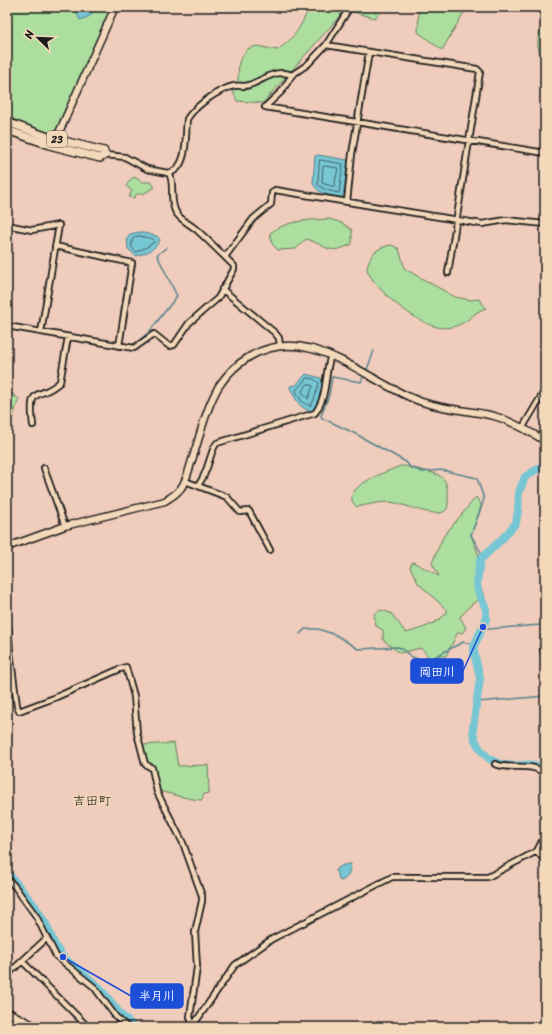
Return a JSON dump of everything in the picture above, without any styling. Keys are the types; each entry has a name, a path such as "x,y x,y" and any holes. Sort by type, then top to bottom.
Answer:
{"main road":[{"name":"23","path":"7,122 55,143"},
{"name":"23","path":"7,130 55,143 100,158 105,155"},
{"path":"7,1012 36,1027"}],"street":[{"path":"55,143 115,7"},
{"path":"350,7 326,45 308,64 292,75 282,91 266,107 469,142 545,153"},
{"path":"326,45 479,70 480,74 448,274"},
{"path":"347,202 369,52"},
{"path":"105,155 125,157 147,169 168,173 174,172 184,152 187,119 204,101 229,87 248,86 273,74 283,72 292,75"},
{"path":"7,326 134,348 154,334 171,346 189,323 218,298 234,269 234,266 198,230 176,213 171,193 172,178 168,173"},
{"path":"225,257 253,219 271,204 274,191 482,224 506,220 545,224"},
{"path":"7,225 32,230 59,225 41,332"},
{"path":"55,246 132,263 119,346"},
{"path":"222,289 275,333 279,338 280,346"},
{"path":"33,425 31,402 36,395 60,382 68,337"},
{"path":"7,547 65,526 164,501 175,495 185,481 211,403 223,380 239,364 254,354 280,346 308,347 330,355 413,399 441,408 493,416 523,427 545,441"},
{"path":"198,485 204,478 213,447 217,443 315,413 325,390 327,367 330,355"},
{"path":"523,427 545,390"},
{"path":"44,468 65,526"},
{"path":"185,481 227,497 240,512 249,511 270,550"},
{"path":"545,575 545,584"},
{"path":"7,610 16,706 19,711 54,698 126,667 134,696 137,733 145,764 152,768 157,792 183,843 202,896 195,932 197,967 190,1017 193,1026"},
{"path":"545,628 543,647 545,663"},
{"path":"495,764 509,768 529,767 545,774"},
{"path":"193,1026 229,972 242,959 272,939 392,877 488,877 537,851 545,835"},
{"path":"537,851 545,861"},
{"path":"7,878 16,887 36,916 46,938 60,960 94,987 116,1017 127,1027"},
{"path":"7,975 46,938"},
{"path":"22,961 88,1027"}],"green space":[{"path":"7,7 111,7 54,134 48,134 7,117"},
{"path":"309,7 385,7 375,18 345,10 263,103 237,101 232,89 238,80 239,62 247,49 257,46 277,50 283,46 297,32"},
{"path":"419,7 467,7 442,50 418,32"},
{"path":"545,21 545,62 538,47 538,37"},
{"path":"134,177 143,182 151,182 155,187 143,194 137,194 134,198 129,197 132,191 126,186"},
{"path":"330,219 342,223 352,230 352,244 344,248 333,250 306,239 296,249 278,250 272,244 270,233 284,225"},
{"path":"392,245 399,249 405,269 455,297 471,300 479,299 486,308 462,323 447,328 428,324 418,319 387,296 367,270 369,260 374,253 382,248"},
{"path":"7,392 19,399 7,433"},
{"path":"400,466 437,474 441,477 446,484 447,489 448,506 446,510 440,513 433,513 388,502 357,507 352,500 353,493 358,487 375,477"},
{"path":"476,497 482,506 471,535 479,556 475,578 485,596 472,604 460,617 466,628 462,633 458,632 446,656 430,658 421,648 400,653 383,640 383,630 376,626 374,614 381,610 391,613 406,633 423,628 444,616 448,611 418,583 410,567 413,562 439,576 432,563 443,537"},
{"path":"174,743 178,766 208,765 209,793 204,794 202,800 159,791 156,785 154,767 145,759 142,745"}],"water":[{"path":"86,7 97,7 90,16 80,20 76,11"},
{"path":"318,155 348,160 342,198 325,194 315,187 313,183 315,156"},
{"path":"139,232 157,236 160,240 150,251 136,256 128,249 127,239 130,234"},
{"path":"306,374 321,378 322,382 321,395 312,411 301,406 290,388 290,386 296,385"},
{"path":"351,864 347,877 340,881 335,870 343,865"}],"waterway":[{"path":"63,334 134,345 149,332 177,296 157,255 167,247"},
{"path":"7,329 61,337"},
{"path":"366,372 374,351"},
{"path":"364,375 361,382 332,377 329,395 321,416 322,418 354,433 406,462 410,467 422,472 441,470 477,478 484,499 471,535 483,556"},
{"path":"545,464 525,477 519,492 516,523 480,560 477,583 478,591 486,609 486,620 473,648 480,678 473,728 479,747 487,757 499,764 511,766 534,765 545,769"},
{"path":"483,627 488,629 541,625"},
{"path":"300,634 305,629 318,629 336,635 358,649 398,647 403,649 410,656 425,662 463,642 474,644"},
{"path":"477,702 545,696"},
{"path":"7,872 35,906 46,924 55,946 63,957 99,987 121,1015 134,1027"}],"place":[{"name":"岡田川","path":"483,627"},
{"name":"半月川","path":"63,957"}],"district":[{"name":"吉田町","path":"92,800"}]}
